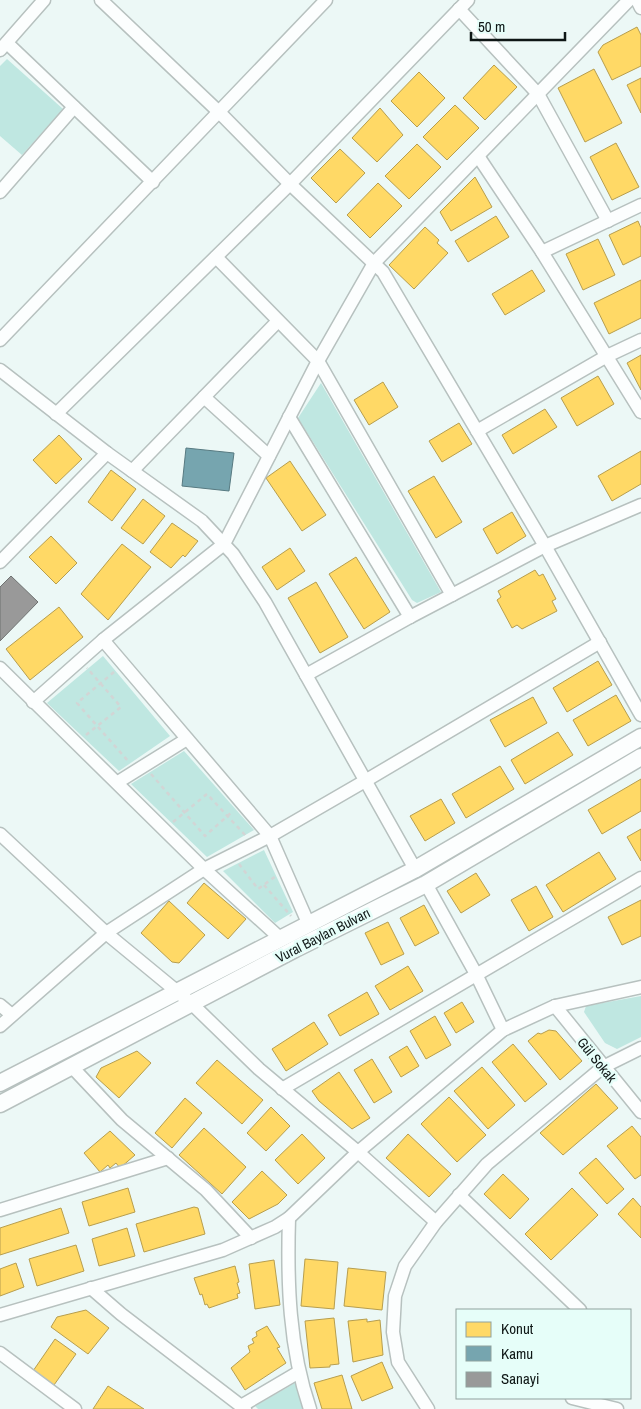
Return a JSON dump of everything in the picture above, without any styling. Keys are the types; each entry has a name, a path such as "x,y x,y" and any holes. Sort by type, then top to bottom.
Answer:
{"main road":[{"name":"Vural Baylan Bulvarı","path":"0,1083 415,869 641,737"},
{"name":"Vural Baylan Bulvarı","path":"0,1104 73,1068 192,1003 426,884 641,757"}],"street":[{"path":"44,0 3,46 74,107 153,182"},
{"path":"101,0 220,112 290,184 383,272 545,546 641,715"},
{"path":"0,340 326,0"},
{"path":"33,702 102,640 224,544 318,361 374,263 629,0"},
{"path":"637,0 641,8"},
{"path":"56,414 290,184 464,4 538,94 608,221"},
{"path":"0,192 74,107"},
{"path":"478,156 542,252 641,412"},
{"path":"542,252 641,205"},
{"path":"216,257 318,361 452,595"},
{"path":"132,471 278,321"},
{"path":"477,431 607,356 641,340"},
{"path":"0,370 107,453 202,521 233,554 265,602 415,869"},
{"path":"204,397 269,456"},
{"path":"289,417 410,617"},
{"path":"0,562 107,453"},
{"path":"306,676 410,617 545,546 641,505"},
{"path":"102,640 270,836 309,925"},
{"path":"0,1026 106,933 204,869 270,836 600,642"},
{"path":"0,668 33,702 118,782 204,869 281,939"},
{"path":"118,782 187,739"},
{"path":"0,834 106,933 176,992 192,1003 259,1069 358,1152 436,1222"},
{"path":"282,1089 641,878"},
{"path":"426,884 476,974 503,1030"},
{"path":"0,1315 223,1250 251,1238 289,1218 358,1152 503,1030 555,1006 641,987"},
{"path":"0,1005 12,1015"},
{"name":"Gül Sokak","path":"555,1006 602,1067 641,1112"},
{"path":"428,1409 398,1362 394,1332 395,1296 404,1266 436,1222 487,1164 602,1067 641,1048"},
{"path":"73,1068 122,1120 206,1190 251,1238"},
{"path":"0,1210 168,1158"},
{"path":"459,1195 579,1309"},
{"path":"289,1218 288,1275 299,1372 310,1409"},
{"path":"91,1288 121,1314 243,1408 299,1372"},
{"path":"0,1353 75,1409"},
{"path":"577,1399 614,1406"}],"path":[{"path":"82,739 121,707 86,666"},
{"path":"115,671 77,703 132,765"},
{"path":"148,771 205,836 237,807"},
{"path":"170,825 207,794 247,837"},
{"path":"237,860 258,890"},
{"path":"253,894 278,874"},
{"path":"264,885 291,916"}],"shaded area":[{"path":"7,59 63,109 22,155 0,136 0,66"},
{"path":"321,383 441,592 417,603 412,600 298,418"},
{"path":"103,656 170,736 119,771 47,703"},
{"path":"184,751 254,830 207,857 131,784"},
{"path":"264,850 293,912 275,923 223,871"},
{"path":"641,996 641,1037 617,1049 605,1043 584,1012 586,1006"},
{"path":"295,1383 304,1409 258,1409 255,1406"}],"building: Konut":[{"path":"637,27 641,35 641,66 612,80 598,52 603,45"},
{"path":"494,65 517,87 485,120 463,98"},
{"path":"594,69 622,123 585,142 558,88"},
{"path":"419,72 445,98 417,127 391,101"},
{"path":"641,78 641,113 627,85"},
{"path":"455,105 479,128 447,160 423,137"},
{"path":"380,108 403,135 377,162 352,138"},
{"path":"616,143 639,187 612,200 590,157"},
{"path":"417,144 441,167 409,199 385,176"},
{"path":"340,149 365,173 336,203 311,178"},
{"path":"475,177 492,207 451,231 440,212"},
{"path":"378,183 402,206 370,238 347,215"},
{"path":"496,216 509,237 468,262 455,241"},
{"path":"638,221 641,228 641,256 623,265 609,235"},
{"path":"425,227 439,240 437,243 448,253 414,289 389,265"},
{"path":"598,239 615,275 583,290 566,254"},
{"path":"532,270 545,291 505,315 492,294"},
{"path":"641,280 641,318 609,334 594,303"},
{"path":"641,355 641,390 627,363"},
{"path":"598,376 614,404 577,426 561,398"},
{"path":"383,382 398,407 369,425 354,400"},
{"path":"545,409 557,427 513,454 502,435"},
{"path":"459,423 472,444 442,462 429,441"},
{"path":"59,435 82,459 56,484 33,460"},
{"path":"641,451 641,484 612,501 598,476"},
{"path":"290,461 326,515 302,531 266,478"},
{"path":"111,470 136,489 112,521 88,502"},
{"path":"434,476 462,522 436,538 408,491"},
{"path":"143,499 165,516 143,544 121,528"},
{"path":"512,512 526,536 497,554 483,529"},
{"path":"172,523 198,541 185,557 183,555 171,568 150,552"},
{"path":"51,536 77,563 56,584 29,557"},
{"path":"122,544 151,567 108,620 81,594"},
{"path":"290,548 305,571 277,590 262,567"},
{"path":"356,557 390,612 364,629 329,574"},
{"path":"535,570 539,576 543,574 556,599 552,601 557,611 522,629 517,625 512,628 497,600 501,597 498,591"},
{"path":"316,582 348,637 320,653 288,598"},
{"path":"59,607 83,637 30,680 6,649"},
{"path":"598,661 612,685 567,712 553,688"},
{"path":"616,695 631,721 588,746 573,720"},
{"path":"533,697 547,723 505,747 490,720"},
{"path":"558,732 573,755 525,784 511,760"},
{"path":"500,766 514,789 466,818 452,794"},
{"path":"641,779 641,811 602,834 588,810"},
{"path":"441,799 455,823 425,841 410,816"},
{"path":"641,829 641,861 627,837"},
{"path":"599,852 616,879 563,912 546,885"},
{"path":"476,873 490,895 461,913 447,891"},
{"path":"204,883 246,919 228,939 187,903"},
{"path":"536,886 553,917 529,931 511,900"},
{"path":"641,900 641,936 622,945 608,917"},
{"path":"169,901 205,935 179,963 172,962 141,933"},
{"path":"424,905 439,933 415,946 400,918"},
{"path":"388,922 404,954 381,965 365,933"},
{"path":"408,966 423,991 390,1010 375,986"},
{"path":"367,992 379,1014 340,1036 328,1015"},
{"path":"462,1002 474,1022 456,1033 444,1013"},
{"path":"435,1016 451,1045 426,1059 410,1031"},
{"path":"314,1022 328,1044 286,1071 272,1049"},
{"path":"549,1030 556,1031 582,1061 560,1080 528,1041 538,1033 541,1034"},
{"path":"513,1044 547,1084 525,1102 492,1062"},
{"path":"407,1046 419,1066 401,1077 389,1057"},
{"path":"137,1051 151,1063 119,1098 96,1077 101,1068"},
{"path":"372,1059 392,1092 374,1103 354,1070"},
{"path":"217,1060 263,1100 242,1124 196,1083"},
{"path":"482,1067 515,1105 488,1129 454,1091"},
{"path":"339,1072 370,1118 352,1129 319,1101 312,1091"},
{"path":"596,1084 618,1108 563,1155 540,1133"},
{"path":"449,1097 486,1135 457,1162 421,1124"},
{"path":"185,1098 202,1113 172,1148 155,1133"},
{"path":"271,1107 290,1126 266,1151 247,1133"},
{"path":"632,1126 641,1137 641,1175 635,1179 607,1146"},
{"path":"204,1128 246,1167 222,1194 179,1155"},
{"path":"110,1131 135,1155 120,1168 116,1163 110,1168 108,1165 100,1172 84,1153"},
{"path":"302,1134 325,1158 298,1184 275,1160"},
{"path":"408,1134 451,1174 429,1197 386,1158"},
{"path":"596,1158 624,1189 607,1204 579,1173"},
{"path":"262,1171 287,1195 278,1204 249,1219 232,1202"},
{"path":"503,1174 529,1199 510,1219 484,1194"},
{"path":"128,1188 135,1212 89,1226 82,1202"},
{"path":"572,1188 598,1215 551,1260 525,1234"},
{"path":"633,1198 641,1207 641,1238 618,1214"},
{"path":"194,1207 198,1208 205,1234 144,1252 136,1224"},
{"path":"61,1208 69,1233 0,1255 0,1228"},
{"path":"127,1228 135,1256 99,1266 92,1239"},
{"path":"76,1245 84,1271 37,1286 29,1259"},
{"path":"305,1259 338,1262 334,1309 301,1306"},
{"path":"274,1260 280,1305 255,1309 249,1264"},
{"path":"16,1263 24,1287 0,1296 0,1269"},
{"path":"235,1266 239,1282 237,1283 240,1293 237,1294 238,1298 209,1308 207,1304 205,1305 202,1294 200,1295 194,1278"},
{"path":"348,1268 386,1272 382,1310 344,1306"},
{"path":"86,1310 109,1328 88,1354 51,1327 57,1317"},
{"path":"334,1318 339,1364 330,1365 330,1367 310,1368 305,1321"},
{"path":"367,1319 367,1322 380,1320 383,1355 353,1362 348,1321"},
{"path":"267,1326 280,1347 277,1348 286,1363 245,1390 231,1368 250,1352 248,1346 254,1343 252,1339 257,1336 256,1332"},
{"path":"55,1339 76,1354 54,1385 33,1371"},
{"path":"382,1362 393,1388 362,1401 351,1376"},
{"path":"342,1375 352,1409 322,1409 314,1383"},
{"path":"108,1386 144,1409 93,1409"}],"building: Kamu":[{"path":"186,448 234,453 229,491 182,486"}],"building: Sanayi":[{"path":"11,576 38,602 0,641 0,587"}]}
